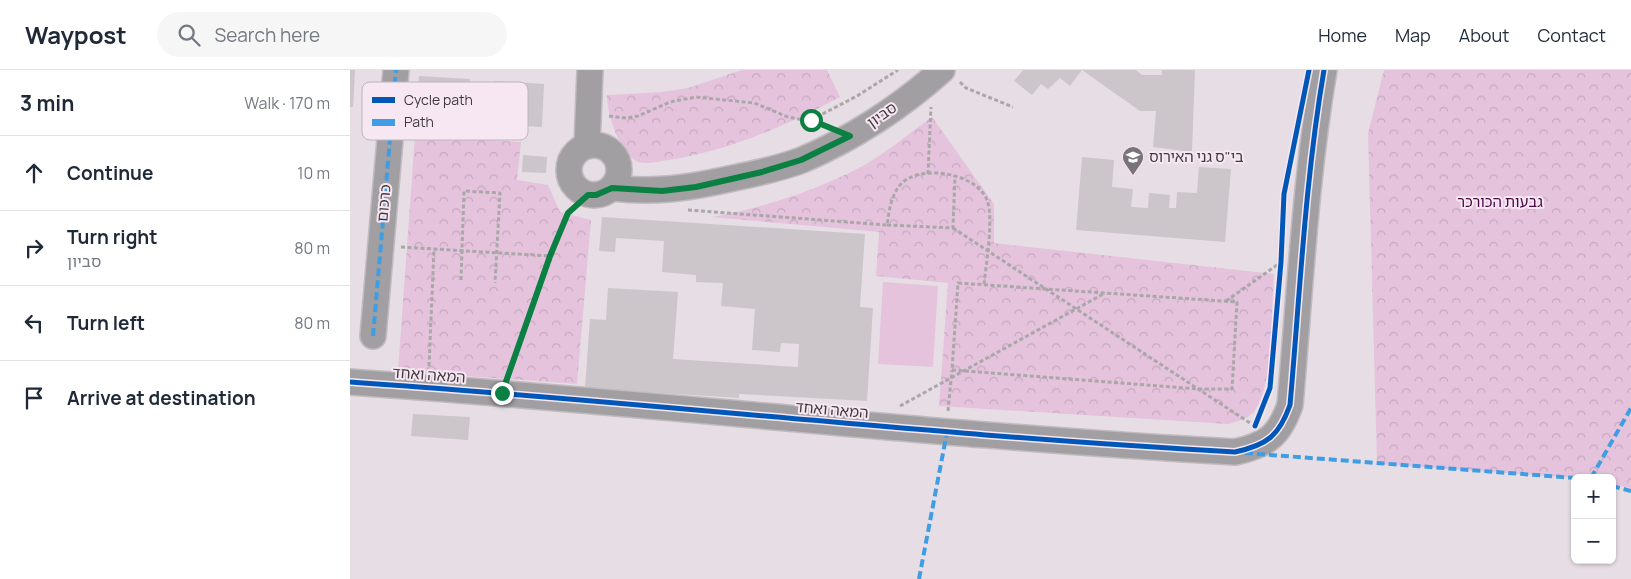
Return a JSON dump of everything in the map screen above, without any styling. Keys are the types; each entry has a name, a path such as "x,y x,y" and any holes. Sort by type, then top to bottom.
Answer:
{"street":[{"path":"587,146 590,70"},
{"path":"1302,248 1314,133 1324,70"},
{"name":"סביון","path":"595,197 696,187 762,172 801,160 850,136 942,75"},
{"name":"כרכום","path":"373,336 390,140"},
{"path":"587,146 604,146 615,155 620,172 595,197 573,184 569,172 570,163 574,155 587,146"},
{"name":"המאה ואחד","path":"350,382 502,393 1098,445 1235,452 1255,448 1272,438 1284,422 1290,405 1302,248"}],"path":[{"path":"811,120 858,96 898,70"},
{"path":"928,174 942,75 966,88 1013,107"},
{"path":"588,112 626,118 650,112 670,102 686,97 696,97 754,104 788,117 811,120 850,136"},
{"path":"887,225 891,202 900,185 918,174 955,176 974,184 988,201 990,214 984,285"},
{"path":"953,228 955,176"},
{"path":"460,280 464,191 500,193 495,283"},
{"path":"502,393 550,256 568,213 595,197"},
{"path":"679,210 953,228 1255,426 1235,452"},
{"path":"380,246 550,256"},
{"path":"1225,301 1302,248"},
{"path":"428,388 434,249"},
{"path":"947,432 958,283 1238,302 1232,389 1199,389 952,370"},
{"path":"899,406 1106,293"}],"green space":[{"path":"742,70 827,70 840,97 758,136 692,156 642,163 631,157 625,150 615,132 609,112 607,95 662,92 688,88"},
{"name":"גבעות הכורכר","path":"1384,70 1631,70 1631,488 1616,485 1616,474 1571,474 1571,478 1377,464 1368,133"},
{"path":"932,117 994,204 994,243 1274,274 1269,364 1261,398 1253,413 1228,424 939,406 948,283 876,276 879,232 712,217 786,198 840,177 876,158"},
{"path":"415,140 521,142 517,180 548,185 560,212 591,220 577,384 398,371"},
{"path":"883,282 938,286 933,367 878,364"}],"building":[{"path":"350,70 355,70 353,107 350,107"},
{"path":"1023,70 1082,70 1070,86 1060,78 1048,89 1041,84 1032,95 1014,81"},
{"path":"1082,70 1136,70 1142,75 1162,75 1162,70 1195,70 1192,152 1153,147 1156,111 1140,111"},
{"path":"419,76 470,79 470,82 419,82"},
{"path":"528,83 544,84 542,127 528,126"},
{"path":"523,155 547,157 546,173 522,172"},
{"path":"1082,157 1114,160 1112,187 1133,189 1131,207 1148,208 1149,193 1170,195 1169,208 1176,208 1177,192 1197,193 1199,167 1231,169 1225,242 1076,230"},
{"path":"602,217 865,234 860,307 873,308 867,401 739,394 739,398 585,388 590,319 606,320 608,288 678,292 673,359 798,367 799,344 781,343 780,352 752,350 755,309 721,306 723,283 696,282 696,275 662,272 664,241 616,238 615,252 599,251"},
{"path":"413,414 470,417 468,440 411,436"}],"marked path":[{"path":"395,82 396,70"},
{"path":"373,336 390,140"},
{"path":"1593,474 1631,408"},
{"path":"919,579 947,432"},
{"path":"1245,453 1571,478"},
{"path":"1616,487 1631,491"}],"cycle path":[{"path":"1255,426 1270,388 1281,262 1284,194 1309,70"},
{"path":"350,382 1124,445 1235,452 1256,446 1276,432 1286,416 1290,405 1312,153 1324,70"}],"place":[{"name":"בי\"ס גני האירוס","path":"1133,176"}],"route":[{"path":"502,393 550,256 568,213 580,202 588,195 605,193 612,188 636,191 662,191 696,187 762,172 801,160 850,136 811,120"}]}
